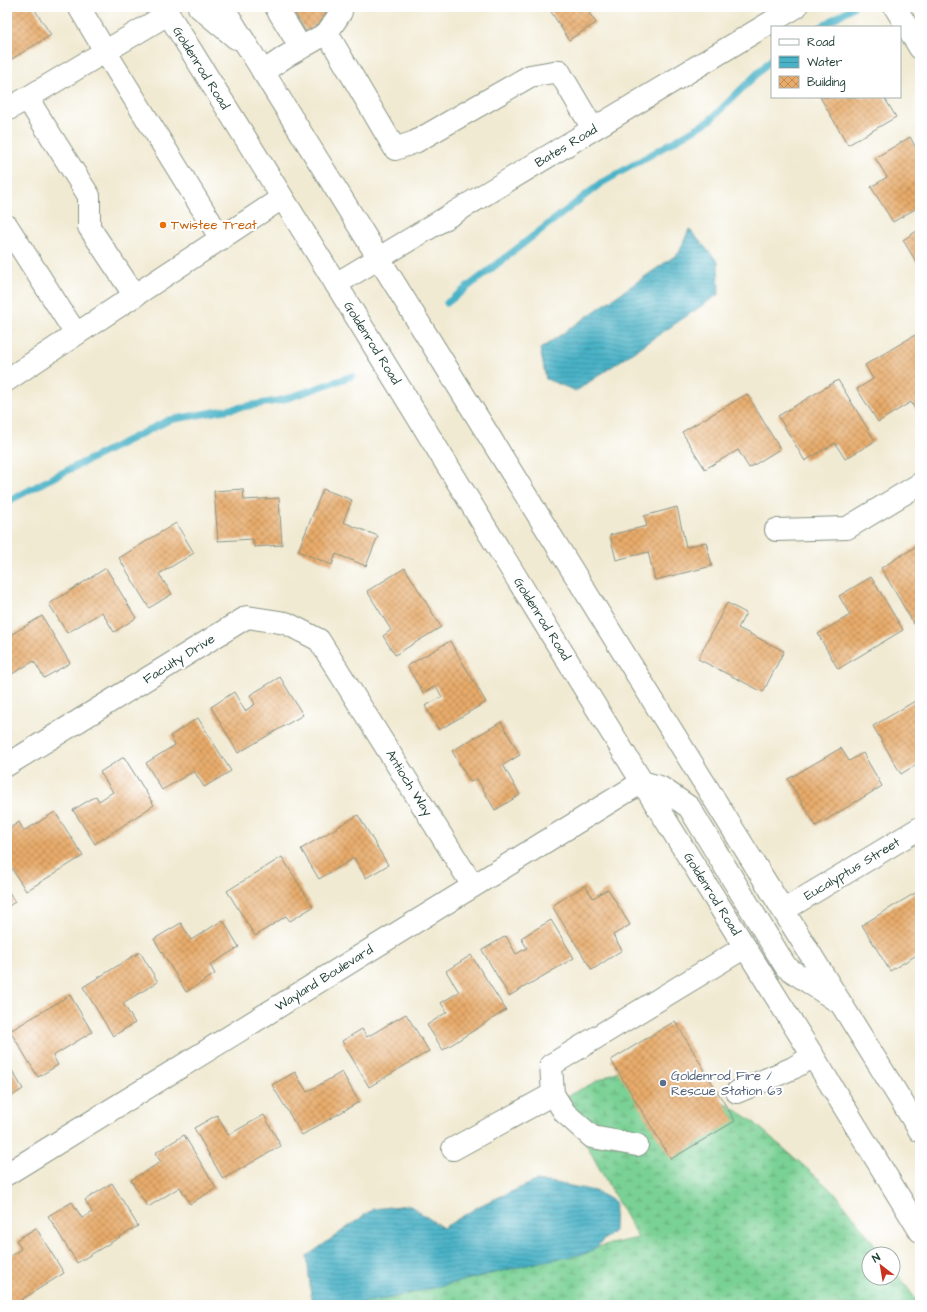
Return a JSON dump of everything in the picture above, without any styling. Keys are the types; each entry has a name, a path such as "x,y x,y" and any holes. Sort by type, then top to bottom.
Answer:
{"main road":[{"path":"79,7 221,239"},
{"path":"199,7 250,50"},
{"path":"224,7 920,1131"},
{"path":"263,72 327,33 341,12 341,7"},
{"name":"Bates Road","path":"336,284 796,7"},
{"path":"895,7 920,48"},
{"path":"282,9 301,48"},
{"path":"7,110 105,51 166,10"},
{"name":"Goldenrod Road","path":"166,10 642,782 914,1215 920,1231"},
{"path":"327,33 395,149 415,142 530,76 559,71 592,130"},
{"path":"27,98 89,196 88,227 135,296"},
{"path":"7,380 282,198"},
{"path":"7,226 76,334"},
{"path":"776,530 848,528 920,484"},
{"name":"Faculty Drive","path":"7,765 247,617 286,623 318,640 344,679"},
{"name":"Antioch Way","path":"344,679 473,886"},
{"path":"642,782 660,787 689,807 786,967 842,1005"},
{"name":"Wayland Boulevard","path":"7,1174 642,782"},
{"name":"Eucalyptus Street","path":"784,910 920,828"},
{"path":"637,1145 592,1137 565,1113 553,1094 552,1065 746,947"},
{"path":"737,1092 794,1068 813,1056"},
{"path":"453,1149 553,1094"}],"green space":[{"path":"628,1066 677,1073 750,1119 836,1194 876,1246 861,1246 861,1286 901,1286 901,1279 920,1305 325,1305 638,1238 561,1099"}],"water":[{"path":"689,229 718,262 719,294 576,391 546,379 540,349 679,253"},
{"path":"536,1181 556,1183 595,1191 615,1202 614,1231 589,1253 540,1262 391,1298 350,1305 312,1305 307,1256 373,1209 409,1205 443,1228 481,1205"}],"building":[{"path":"7,7 33,7 51,35 7,62"},
{"path":"291,7 321,7 328,18 306,32"},
{"path":"548,7 585,7 596,23 569,40"},
{"path":"821,98 885,98 896,117 848,145"},
{"path":"910,137 920,155 920,206 893,222 871,187 887,177 875,158"},
{"path":"920,229 920,268 903,240"},
{"path":"915,335 920,344 920,417 911,402 878,422 857,389 873,379 865,365"},
{"path":"838,380 875,441 845,459 835,443 805,461 778,416"},
{"path":"747,394 780,449 749,468 738,450 705,469 682,432"},
{"path":"243,489 244,500 279,498 282,545 254,547 253,539 218,541 214,491"},
{"path":"323,489 352,500 343,522 378,536 366,566 336,554 332,565 298,551"},
{"path":"677,507 686,547 706,542 712,566 655,580 648,552 616,560 610,535 647,526 644,516"},
{"path":"176,523 194,553 159,574 172,594 149,608 119,558"},
{"path":"920,544 920,620 914,624 881,568"},
{"path":"106,568 136,618 114,632 102,612 67,633 49,604"},
{"path":"405,568 441,627 395,655 383,636 391,630 367,591"},
{"path":"871,577 903,630 838,669 818,634 850,615 839,596"},
{"path":"727,603 746,613 738,628 784,651 763,692 698,659"},
{"path":"42,616 70,663 44,678 34,661 7,677 7,637"},
{"path":"450,641 486,702 439,730 425,706 442,697 436,686 423,693 407,666"},
{"path":"280,677 303,715 238,753 211,707 234,692 245,711 255,704 250,695"},
{"path":"920,698 920,762 901,774 873,726"},
{"path":"198,718 231,771 204,787 194,771 162,790 146,763 175,745 170,736"},
{"path":"501,722 520,755 503,765 520,795 495,810 477,779 470,782 452,751"},
{"path":"841,748 849,761 863,753 882,786 816,826 788,779"},
{"path":"124,757 154,805 95,844 73,810 96,796 99,801 113,792 100,772"},
{"path":"55,812 83,856 26,891 7,861 7,830 19,822 24,831"},
{"path":"358,815 388,865 366,878 354,858 319,879 301,849"},
{"path":"282,857 313,907 290,921 286,916 255,936 227,891"},
{"path":"585,885 593,898 608,889 630,925 613,935 622,950 592,970 552,906"},
{"path":"7,889 15,902 7,907"},
{"path":"920,890 920,953 890,971 862,925"},
{"path":"223,920 239,947 210,965 215,974 186,992 154,939 181,923 191,940"},
{"path":"551,920 574,958 509,996 482,950 506,936 516,954 527,948 521,938"},
{"path":"140,952 158,982 123,1003 135,1023 113,1036 83,987"},
{"path":"471,955 506,1010 443,1050 427,1025 447,1012 441,1003 459,992 446,971"},
{"path":"70,995 92,1032 53,1056 58,1065 38,1077 10,1031"},
{"path":"406,1014 429,1051 369,1087 342,1041 362,1029 367,1037"},
{"path":"675,1021 735,1121 671,1159 611,1060"},
{"path":"7,1062 23,1089 7,1099"},
{"path":"295,1072 307,1092 342,1072 359,1102 302,1135 272,1085"},
{"path":"217,1115 228,1135 264,1115 281,1146 223,1179 194,1128"},
{"path":"184,1135 216,1188 190,1204 180,1187 148,1207 131,1180 161,1162 155,1153"},
{"path":"112,1183 138,1226 77,1263 48,1216 72,1202 82,1218 92,1212 85,1200"},
{"path":"36,1228 64,1273 13,1305 7,1305 7,1258 21,1249 16,1240"}],"waterway":[{"path":"823,26 853,7"},
{"path":"447,303 600,184 709,121 771,60"},
{"path":"7,502 169,420 282,400 352,376"}],"place":[{"name":"Twistee Treat","path":"163,225"},
{"name":"Goldenrod Fire / Rescue Station 63","path":"663,1083"}]}
